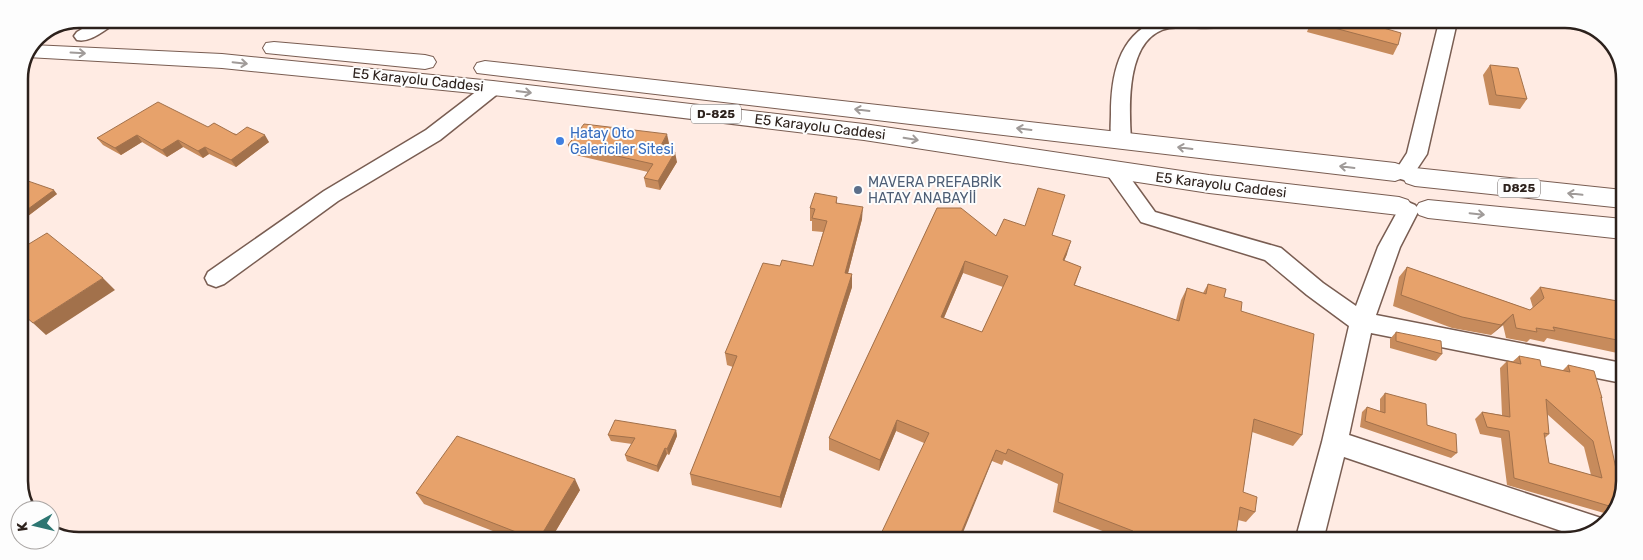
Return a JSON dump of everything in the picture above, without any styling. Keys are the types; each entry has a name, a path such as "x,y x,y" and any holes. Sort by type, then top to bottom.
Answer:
{"highway":[{"name":"E5 Karayolu Caddesi","path":"54,34 319,51 628,83 1615,198"},
{"name":"E5 Karayolu Caddesi","path":"35,51 222,61 493,88 864,132 1209,184 1412,208 1615,228"},
{"path":"1405,174 1431,188 1436,194 1434,206 1412,208 1384,197 1377,185 1378,180 1382,176 1405,174"}],"street":[{"path":"83,36 96,28"},
{"path":"1121,140 1119,106 1131,47 1152,28"},
{"path":"1405,174 1417,154 1447,28"},
{"path":"216,278 331,196 432,135 493,88"},
{"path":"1114,170 1148,217 1274,254 1315,289 1362,322 1616,372"},
{"path":"1311,532 1336,441 1362,322 1389,247 1412,208"},
{"path":"1336,441 1588,527"}],"building":[{"path":"1334,28 1384,28 1401,33 1398,45"},
{"path":"1490,65 1518,68 1527,99 1496,95"},
{"path":"158,102 208,127 214,123 236,135 247,127 265,135 231,160 205,147 198,151 178,140 162,150 137,135 115,148 97,138"},
{"path":"584,124 667,134 659,149 675,152 658,181 644,178 653,164 568,145"},
{"path":"28,181 54,190 28,209"},
{"path":"1038,188 1065,195 1052,235 1071,241 1063,260 1081,267 1074,285 1179,321 1187,288 1206,294 1208,284 1226,289 1224,297 1242,302 1241,311 1314,334 1302,435 1254,419 1243,492 1257,497 1255,512 1240,507 1236,532 1133,532 1058,502 1063,474 1008,449 1006,454 996,450 961,532 882,532 929,433 897,420 880,460 829,438 937,208 961,208 996,236 1004,219 1025,226","holes":["965,261 1008,276 982,332 941,317"]},
{"path":"815,193 837,197 836,203 863,207 845,273 852,274 780,497 690,474 737,356 725,353 763,263 780,266 782,260 813,266 827,221 812,218 815,209 810,208"},
{"path":"47,233 103,278 33,323 28,319 28,245"},
{"path":"1407,267 1530,310 1544,298 1540,287 1616,301 1616,340 1553,327 1555,331 1536,328 1537,332 1516,328 1513,314 1501,325 1462,317 1401,295"},
{"path":"1396,332 1441,341 1442,354 1396,341"},
{"path":"1519,356 1540,360 1541,366 1570,372 1568,365 1594,371 1602,398 1616,469 1615,489 1609,506 1514,478 1509,431 1487,427 1482,412 1510,417 1507,361 1521,364","holes":["1546,399 1593,441 1602,478 1549,463 1544,433 1549,434"]},
{"path":"1385,393 1426,404 1427,425 1456,434 1457,453 1365,421 1367,407 1385,413"},
{"path":"615,420 676,430 657,466 625,455 635,438 608,435"},
{"path":"457,436 575,479 543,532 516,532 416,493"}],"place":[{"name":"Hatay Oto Galericiler Sitesi","path":"560,141"},
{"name":"MAVERA PREFABRİK HATAY ANABAYİİ","path":"858,190"}]}
